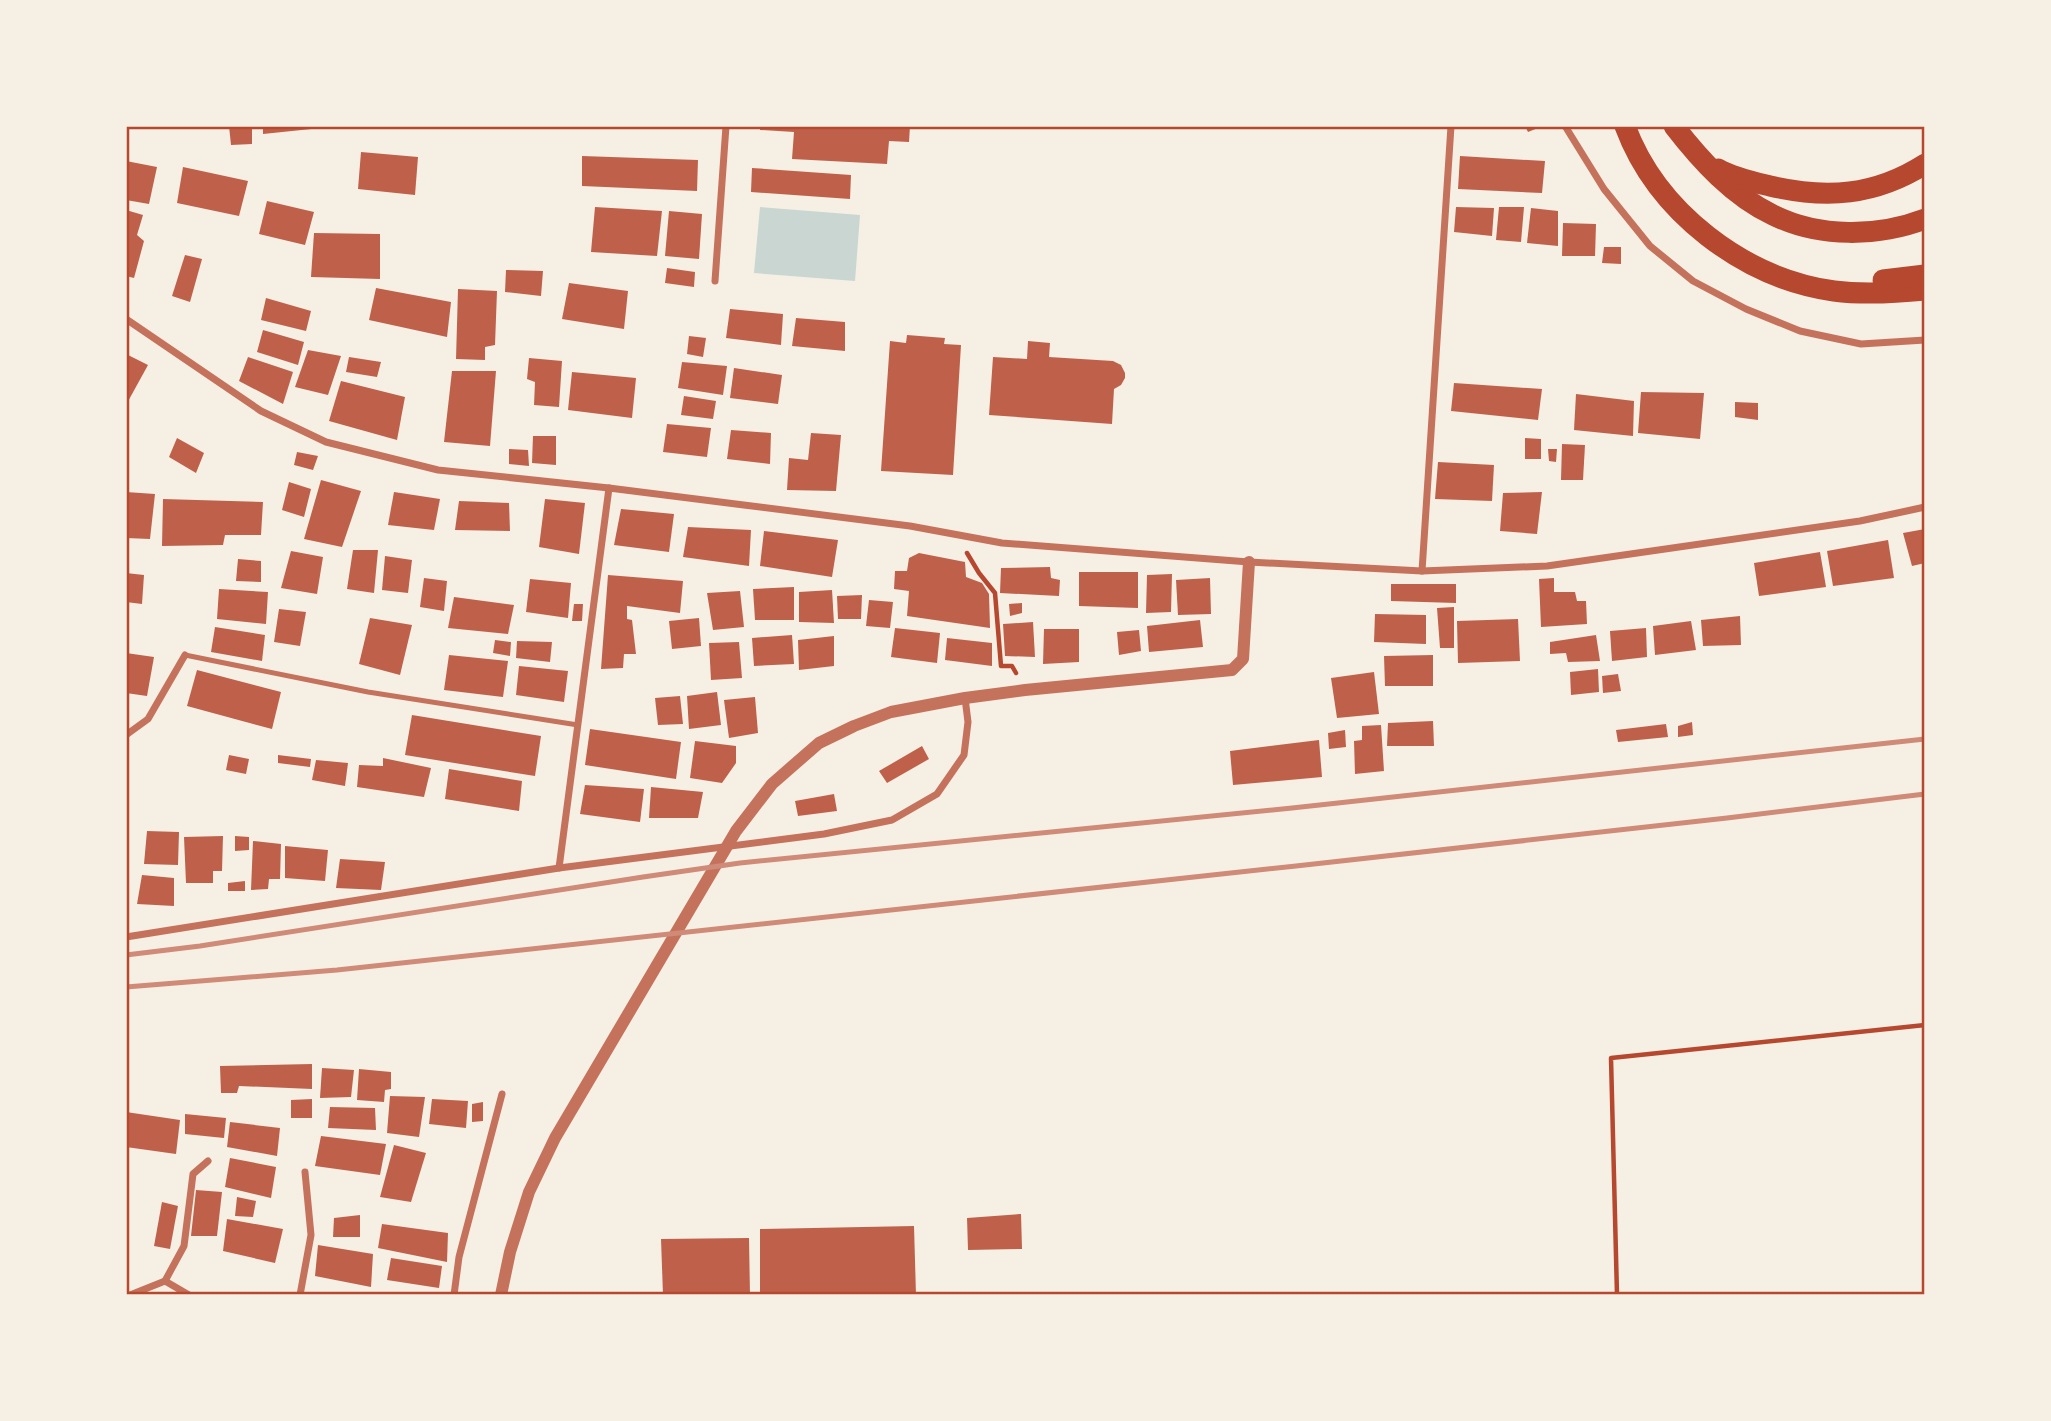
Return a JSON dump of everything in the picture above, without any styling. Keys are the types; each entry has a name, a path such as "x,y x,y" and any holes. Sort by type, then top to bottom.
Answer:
{"highway":[{"path":"1625,126 1648,175 1669,201 1693,224 1747,262 1776,277 1834,291 1865,293 1925,290"},
{"path":"1674,126 1699,157 1743,197 1773,215 1801,225 1837,231 1872,232 1910,225 1925,219"},
{"path":"1699,157 1723,172 1753,182 1786,190 1821,193 1851,193 1881,186 1907,176 1925,164"},
{"path":"1720,244 1781,270 1813,277 1883,280 1925,275"}],"street":[{"path":"715,281 726,126"},
{"path":"1422,571 1451,126"},
{"path":"1565,126 1604,189 1650,246 1693,281 1746,309 1800,331 1861,344 1925,340"},
{"path":"126,320 261,411 326,442 438,470 609,488 910,526 1002,543 1250,562 1422,571 1547,566 1860,521 1925,508"},
{"path":"559,868 609,488"},
{"path":"501,1295 510,1252 529,1192 555,1138 736,831 772,784 819,743 891,712 965,698 1232,670 1243,659 1250,562"},
{"path":"126,735 148,719 185,655"},
{"path":"126,937 559,868 824,834 892,820 937,794 964,755 968,722 965,698"},
{"path":"454,1295 459,1257 502,1094"},
{"path":"130,1295 165,1281 184,1246 193,1174 208,1161"},
{"path":"300,1295 311,1235 305,1172"},
{"path":"165,1281 189,1295"}],"lane":[{"path":"185,655 368,692 578,725"}],"path":[{"path":"967,553 995,593 1001,666 1012,666 1017,673"},
{"path":"1617,1295 1611,1058 1925,1026"}],"shaded area":[{"path":"760,207 860,215 855,281 754,273"}],"building":[{"path":"229,126 252,126 252,144 231,145"},
{"path":"263,126 321,126 321,128 263,134"},
{"path":"760,126 910,126 909,142 889,141 887,164 792,159 794,132 760,130"},
{"path":"1525,126 1543,126 1528,132"},
{"path":"361,152 418,157 415,195 358,189"},
{"path":"582,156 698,160 697,191 582,186"},
{"path":"1460,156 1545,161 1542,193 1458,189"},
{"path":"126,161 157,167 149,204 126,200"},
{"path":"183,167 248,181 239,216 177,203"},
{"path":"752,168 851,175 850,199 751,192"},
{"path":"267,201 314,212 305,245 259,234"},
{"path":"595,207 662,211 657,256 591,252"},
{"path":"1456,207 1494,208 1492,236 1454,232"},
{"path":"1499,207 1524,207 1521,242 1496,240"},
{"path":"1531,208 1558,211 1558,246 1527,243"},
{"path":"126,210 143,215 137,235 144,241 134,278 126,276"},
{"path":"669,211 702,214 699,259 665,256"},
{"path":"1563,223 1596,224 1595,256 1562,256"},
{"path":"314,233 380,234 380,279 311,277"},
{"path":"1604,247 1621,247 1621,264 1602,263"},
{"path":"185,255 202,259 190,302 172,296"},
{"path":"667,268 695,272 694,287 665,283"},
{"path":"506,270 543,271 541,296 505,292"},
{"path":"569,283 628,291 624,329 562,319"},
{"path":"376,288 451,302 447,337 369,320"},
{"path":"458,289 497,291 495,345 485,347 485,360 456,359"},
{"path":"266,298 311,311 306,331 261,320"},
{"path":"730,309 783,314 781,345 726,338"},
{"path":"796,318 845,322 845,351 792,346"},
{"path":"263,330 304,342 298,365 257,352"},
{"path":"907,335 945,338 944,344 961,345 953,475 881,471 890,341 906,343"},
{"path":"689,336 706,338 703,357 687,354"},
{"path":"1028,341 1050,343 1049,357 1113,361 1121,365 1125,378 1121,385 1114,389 1112,424 989,415 993,357 1027,359"},
{"path":"308,350 341,356 328,395 295,387"},
{"path":"126,354 148,365 126,405"},
{"path":"248,357 293,372 283,404 239,381"},
{"path":"349,357 381,362 377,377 346,372"},
{"path":"529,358 562,361 559,407 534,405 535,382 527,379"},
{"path":"682,362 727,366 723,395 678,388"},
{"path":"734,368 782,375 778,404 730,398"},
{"path":"452,371 496,371 490,446 444,442"},
{"path":"572,372 636,378 632,418 568,410"},
{"path":"341,381 405,397 397,440 329,421"},
{"path":"1454,383 1542,389 1538,420 1451,411"},
{"path":"1641,392 1704,393 1700,439 1638,433"},
{"path":"1576,394 1634,401 1633,436 1574,430"},
{"path":"684,396 716,401 713,419 681,415"},
{"path":"1735,402 1758,403 1758,420 1735,417"},
{"path":"667,424 711,428 707,457 663,452"},
{"path":"731,430 771,433 770,464 727,459"},
{"path":"811,433 841,435 836,491 787,490 789,458 808,460"},
{"path":"533,436 556,436 556,465 532,463"},
{"path":"177,438 204,453 196,473 169,457"},
{"path":"1525,438 1541,439 1541,459 1525,459"},
{"path":"1562,444 1585,445 1583,480 1561,480"},
{"path":"509,449 528,450 529,466 509,464"},
{"path":"1548,449 1557,449 1556,462 1549,461"},
{"path":"297,452 318,456 313,470 294,465"},
{"path":"1438,462 1494,465 1492,501 1435,499"},
{"path":"321,480 361,491 342,547 304,539"},
{"path":"289,482 311,489 304,517 282,510"},
{"path":"126,492 155,494 150,539 126,538"},
{"path":"394,492 440,499 434,530 388,525"},
{"path":"1542,492 1537,534 1500,531 1503,493"},
{"path":"163,499 263,502 261,535 225,535 223,545 162,546"},
{"path":"545,499 585,503 579,554 539,547"},
{"path":"459,501 509,503 510,531 455,530"},
{"path":"621,509 674,514 669,552 614,545"},
{"path":"688,527 751,530 749,566 683,557"},
{"path":"1925,529 1925,563 1912,566 1903,533"},
{"path":"764,531 838,540 832,577 760,566"},
{"path":"1888,540 1894,578 1833,586 1827,551"},
{"path":"353,550 378,550 374,593 347,589"},
{"path":"291,551 323,557 317,594 281,588"},
{"path":"1820,552 1826,587 1759,596 1754,563"},
{"path":"919,553 965,562 966,577 982,583 989,594 990,628 907,616 909,591 894,589 895,571 907,571 909,558"},
{"path":"385,556 412,560 408,593 382,590"},
{"path":"238,559 261,561 261,582 236,581"},
{"path":"1050,567 1051,578 1060,580 1059,596 1000,593 1001,568"},
{"path":"1079,572 1138,572 1138,608 1079,606"},
{"path":"126,573 144,575 142,604 126,602"},
{"path":"1172,574 1171,612 1146,613 1147,575"},
{"path":"608,575 683,581 680,613 627,606 627,619 632,620 636,654 624,654 623,668 601,669"},
{"path":"424,578 447,581 444,611 420,607"},
{"path":"1210,578 1211,614 1178,615 1176,580"},
{"path":"1554,578 1554,592 1575,592 1577,601 1586,601 1587,624 1541,627 1539,579"},
{"path":"530,579 571,583 568,618 526,612"},
{"path":"1391,584 1456,584 1456,603 1391,601"},
{"path":"794,587 794,620 755,620 753,589"},
{"path":"219,589 268,592 266,624 217,619"},
{"path":"832,590 834,623 799,622 799,592"},
{"path":"740,591 744,627 713,630 707,593"},
{"path":"862,595 861,619 838,619 837,596"},
{"path":"454,597 514,605 508,634 448,628"},
{"path":"869,600 893,602 890,628 866,626"},
{"path":"1022,603 1022,613 1010,616 1009,604"},
{"path":"574,604 583,604 582,621 572,621"},
{"path":"1454,607 1454,648 1440,648 1437,608"},
{"path":"279,609 306,612 300,646 274,642"},
{"path":"1375,614 1426,615 1426,644 1374,642"},
{"path":"1740,616 1741,645 1703,646 1701,620"},
{"path":"370,618 412,625 400,675 359,664"},
{"path":"699,618 701,646 672,649 669,621"},
{"path":"1518,619 1520,661 1458,663 1457,621"},
{"path":"1200,620 1203,647 1149,652 1147,626"},
{"path":"1691,621 1696,650 1655,655 1653,626"},
{"path":"1033,622 1035,657 1005,656 1003,624"},
{"path":"215,627 265,635 262,661 211,652"},
{"path":"895,628 940,633 937,663 891,657"},
{"path":"1646,628 1647,657 1612,661 1610,631"},
{"path":"1044,629 1079,629 1079,662 1043,664"},
{"path":"1139,630 1141,651 1119,655 1117,632"},
{"path":"792,635 794,664 754,666 752,638"},
{"path":"1596,635 1600,661 1568,662 1566,653 1550,654 1550,642"},
{"path":"834,636 834,666 799,670 798,640"},
{"path":"947,638 992,643 992,666 945,660"},
{"path":"495,640 511,642 510,656 493,653"},
{"path":"517,641 552,642 550,662 516,658"},
{"path":"739,642 742,678 711,680 709,643"},
{"path":"126,653 154,657 147,696 126,693"},
{"path":"449,655 508,661 503,697 444,690"},
{"path":"1433,655 1433,686 1385,686 1384,656"},
{"path":"519,666 568,671 564,702 516,695"},
{"path":"1598,669 1599,692 1571,695 1570,672"},
{"path":"197,670 281,692 272,729 187,706"},
{"path":"1374,672 1379,714 1337,718 1331,678"},
{"path":"1618,674 1621,691 1603,693 1602,676"},
{"path":"717,692 721,725 689,729 687,696"},
{"path":"680,696 683,724 658,725 655,698"},
{"path":"755,697 758,733 729,738 724,700"},
{"path":"412,715 541,736 535,776 405,755"},
{"path":"1433,721 1434,746 1387,746 1388,723"},
{"path":"1692,722 1693,735 1678,737 1678,726"},
{"path":"1666,724 1668,737 1618,742 1616,730"},
{"path":"1381,725 1384,771 1355,774 1354,741 1362,740 1362,726"},
{"path":"590,729 681,742 676,779 585,765"},
{"path":"1345,730 1346,747 1329,749 1328,733"},
{"path":"1319,740 1322,777 1233,785 1230,751"},
{"path":"695,741 736,746 736,763 722,783 690,778"},
{"path":"922,746 929,759 887,783 879,771"},
{"path":"229,755 249,759 246,774 226,770"},
{"path":"278,755 311,759 310,767 278,763"},
{"path":"383,758 431,768 424,797 357,787 359,765 383,766"},
{"path":"316,760 348,763 345,786 312,780"},
{"path":"449,769 522,781 519,811 445,799"},
{"path":"585,785 644,789 640,822 580,814"},
{"path":"651,787 703,792 698,818 649,818"},
{"path":"834,794 837,811 798,816 795,801"},
{"path":"147,831 179,832 178,865 144,864"},
{"path":"223,836 222,871 213,871 213,883 186,883 184,837"},
{"path":"235,836 249,837 249,850 235,851"},
{"path":"253,841 281,844 280,879 269,879 268,889 251,890"},
{"path":"285,846 328,850 325,881 285,878"},
{"path":"340,859 385,862 381,890 336,888"},
{"path":"142,875 174,878 174,906 137,904"},
{"path":"245,881 245,891 228,891 228,883"},
{"path":"312,1064 312,1089 239,1086 237,1093 221,1093 220,1066"},
{"path":"322,1068 354,1070 351,1097 320,1098"},
{"path":"359,1069 391,1072 391,1089 385,1090 384,1102 357,1100"},
{"path":"390,1096 425,1097 419,1137 387,1133"},
{"path":"312,1099 312,1118 291,1118 291,1100"},
{"path":"432,1099 468,1101 466,1128 429,1124"},
{"path":"483,1102 483,1121 472,1122 472,1104"},
{"path":"330,1107 375,1108 376,1130 328,1128"},
{"path":"126,1112 180,1120 176,1154 126,1147"},
{"path":"185,1114 226,1118 224,1138 185,1134"},
{"path":"230,1122 280,1128 277,1156 227,1147"},
{"path":"321,1136 386,1144 380,1175 315,1166"},
{"path":"394,1145 426,1153 411,1202 380,1197"},
{"path":"230,1158 276,1167 271,1198 225,1187"},
{"path":"196,1190 222,1192 217,1236 191,1236"},
{"path":"237,1197 256,1201 253,1217 235,1216"},
{"path":"162,1202 178,1206 170,1249 154,1246"},
{"path":"1021,1214 1022,1249 968,1250 967,1218"},
{"path":"360,1215 360,1237 333,1237 334,1218"},
{"path":"227,1219 283,1229 275,1263 223,1251"},
{"path":"382,1224 448,1233 447,1262 378,1248"},
{"path":"914,1226 916,1295 760,1295 760,1229"},
{"path":"749,1238 750,1295 663,1295 661,1239"},
{"path":"318,1245 373,1254 371,1287 315,1276"},
{"path":"391,1258 442,1266 439,1288 387,1280"}],"railway":[{"path":"126,955 740,863 1292,808 1925,739"},
{"path":"126,987 337,970 1296,866 1925,794"}]}
